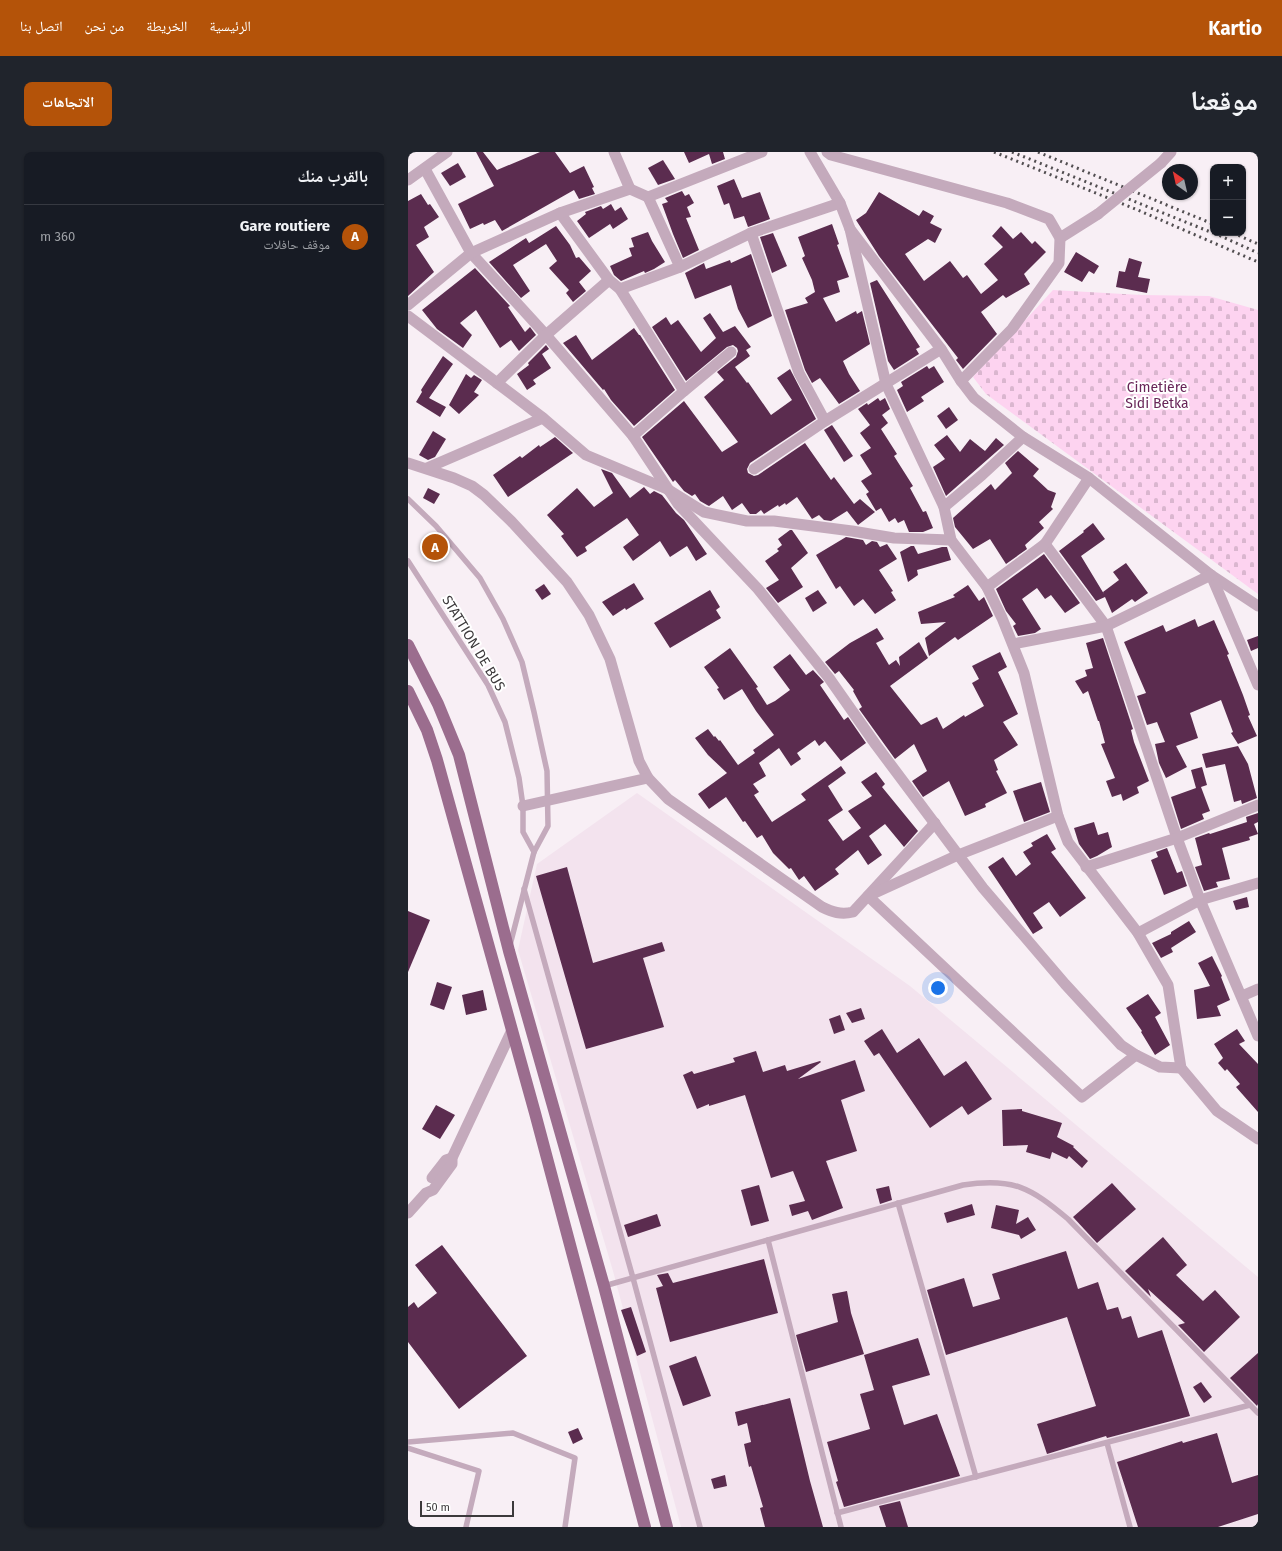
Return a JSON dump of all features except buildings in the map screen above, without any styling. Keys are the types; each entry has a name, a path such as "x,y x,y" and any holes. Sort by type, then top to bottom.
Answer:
{"main road":[{"path":"408,645 438,704 459,755 509,951 604,1286 668,1527"},
{"path":"408,691 427,730 437,760 512,1030 644,1527"},
{"path":"512,1030 529,1024"},
{"path":"582,1292 604,1286"}],"street":[{"path":"408,180 447,152"},
{"path":"614,152 630,189 648,197 680,267"},
{"path":"648,197 762,152"},
{"path":"810,152 840,203 850,229 886,384 944,507 951,540 987,587 1002,618 1024,673 1058,816 1068,842 1138,933 1168,985 1181,1068 1217,1111 1255,1134"},
{"path":"827,152 831,155 1007,203 1049,219 1060,238 1060,262 1012,329 961,381"},
{"path":"1060,238 1098,214 1172,152"},
{"path":"425,169 472,253 546,335 633,436 678,504 762,594 829,678 876,745 983,888 1065,984 1121,1045 1136,1055 1160,1067 1181,1068"},
{"path":"408,305 472,253 560,213 630,189"},
{"path":"620,289 680,267 751,233 840,203"},
{"path":"560,213 609,280 620,289 684,390"},
{"path":"850,229 941,349 961,381 974,398 1022,436 1089,478 1211,575 1258,606"},
{"path":"751,233 799,373 825,421"},
{"path":"497,383 546,335 609,280"},
{"path":"408,316 543,418 586,455 667,489 704,512 747,521 774,521 894,538 951,540"},
{"path":"754,469 825,421 941,349"},
{"path":"633,436 684,390 731,352"},
{"path":"427,468 543,418"},
{"path":"944,507 982,475 1022,436"},
{"path":"408,463 427,468 472,486 484,495 546,558 567,582 589,615 610,659 639,761 648,778 668,799 822,907 833,912 845,914 853,912 935,823"},
{"path":"987,587 1046,544 1089,478"},
{"path":"1046,544 1106,626 1200,900 1258,1036"},
{"path":"1012,644 1106,626 1211,575"},
{"path":"1211,575 1258,685"},
{"path":"523,806 648,778"},
{"path":"1086,867 1178,838 1258,805"},
{"path":"868,896 958,855 1058,816"},
{"path":"1138,933 1200,900 1258,883"},
{"path":"868,896 1082,1097 1136,1055"},
{"path":"1242,996 1258,989"},
{"path":"408,1213 426,1193 426,1186 446,1160 452,1158 512,1030"}],"lane":[{"path":"408,499 436,526 480,578 503,619 522,662 534,712 547,771 548,826 534,852 509,951"},
{"name":"STATTION DE BUS","path":"408,561 488,685 505,722 519,778 523,806 523,832 534,852"},
{"path":"524,889 633,1278 700,1527"},
{"path":"604,1286 963,1185 982,1182 1002,1182 1024,1188 1044,1199 1068,1219 1258,1413"},
{"path":"898,1203 976,1477"},
{"path":"768,1240 841,1527"},
{"path":"837,1513 1250,1405"},
{"path":"408,1442 514,1433 575,1458 565,1527"},
{"path":"1107,1443 1130,1527"},
{"path":"408,1448 479,1471 466,1527"}],"shaded area":[{"path":"637,793 910,986 1258,1277 1258,1527 681,1527 613,1271 518,950 537,864"}],"green space":[{"name":"Cimetière Sidi Betka","path":"1053,290 1141,295 1209,296 1258,310 1258,594 986,394 973,377"}],"railway":[{"path":"994,152 1133,208 1258,262"},
{"path":"1012,152 1210,232"},
{"path":"1038,152 1210,223"},
{"path":"1221,236 1258,253"},
{"path":"1240,236 1258,244"}],"place":[{"name":"Gare routiere","path":"435,547"}]}
